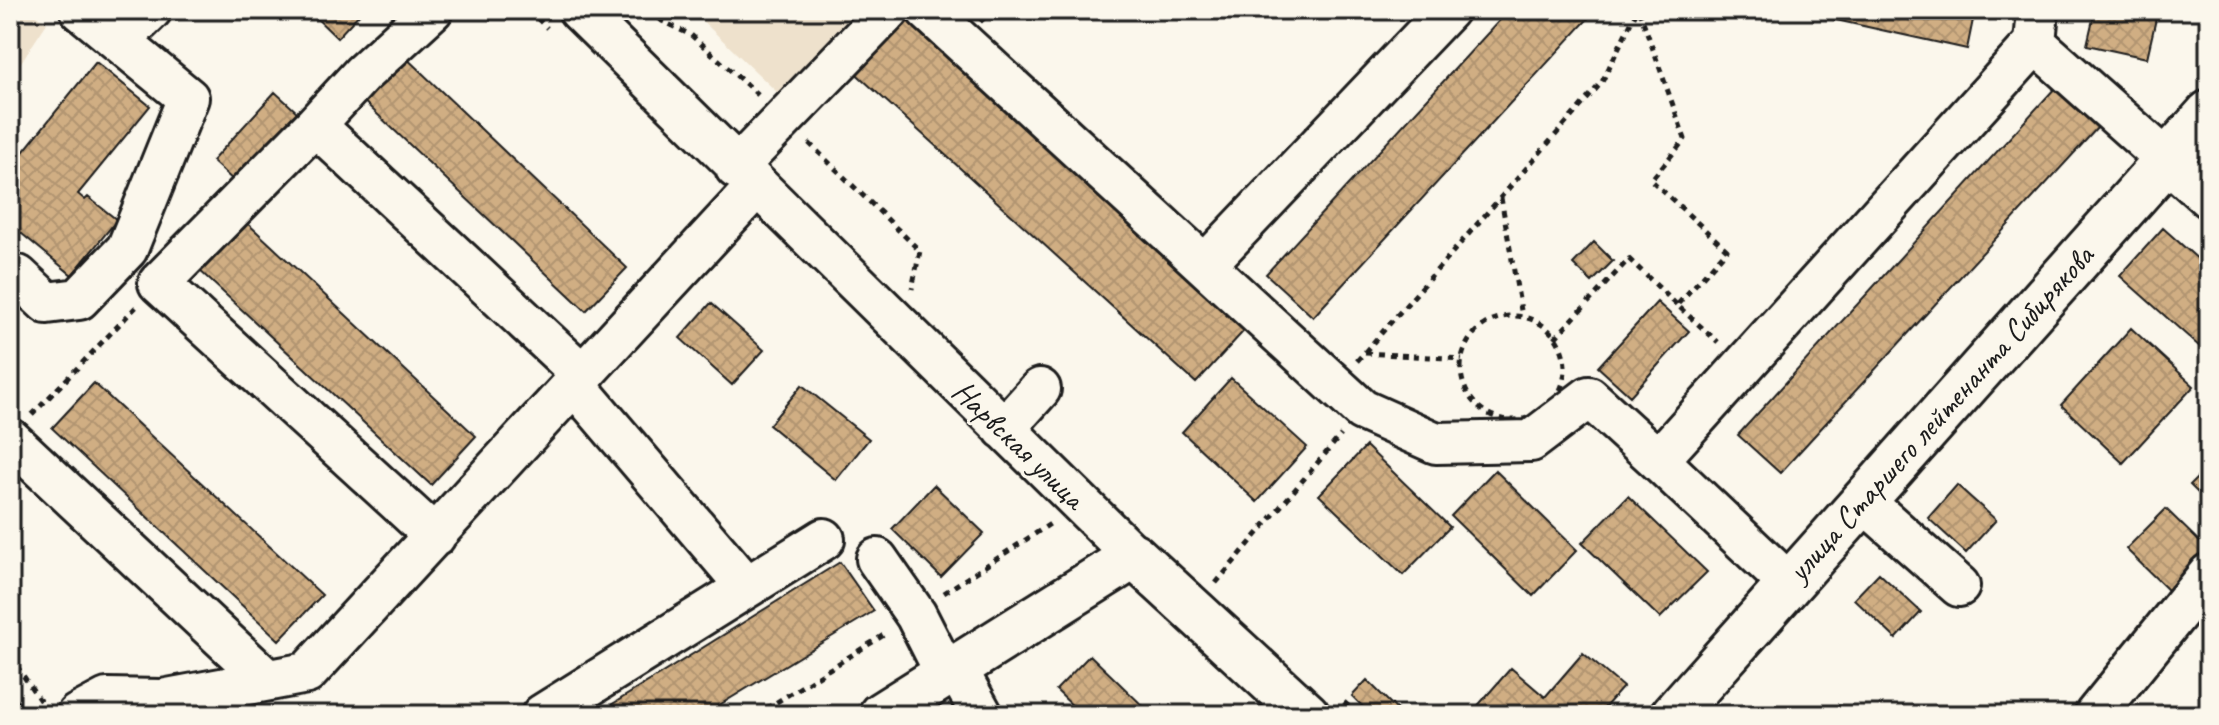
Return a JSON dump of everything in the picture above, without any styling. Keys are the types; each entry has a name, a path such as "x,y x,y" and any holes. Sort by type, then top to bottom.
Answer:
{"main road":[{"name":"улица Старшего лейтенанта Сибирякова","path":"1673,715 2209,113"},
{"path":"881,715 1134,556"},
{"name":"Нарвская улица","path":"1134,556 1321,705"}],"street":[{"path":"98,22 151,10"},
{"path":"432,10 362,74 159,283 435,536"},
{"name":"Нарвская улица","path":"579,10 746,178 1134,556"},
{"path":"77,715 107,699 162,700 307,673 579,380 746,178 784,119 889,10"},
{"path":"927,10 1349,398 1436,443 1531,441 1589,397 1788,583"},
{"path":"1205,265 1448,10"},
{"path":"18,276 47,303 79,299 127,249 188,98 98,22"},
{"path":"1658,460 1744,366 2037,27 2166,160 2209,198"},
{"path":"315,125 579,380 747,587"},
{"path":"1004,429 1040,389"},
{"path":"21,428 267,680"},
{"path":"1862,500 1959,586"},
{"path":"542,715 824,539"},
{"path":"877,559 982,715"},
{"path":"2095,715 2209,574"}],"path":[{"path":"651,10 662,21 691,35 784,119 920,251 912,291"},
{"path":"1216,583 1349,398 1364,353 1602,82 1638,10"},
{"path":"1638,10 1685,139 1651,180 1727,250 1677,305"},
{"path":"1501,198 1522,316"},
{"path":"1555,338 1629,259 1744,366"},
{"path":"21,428 159,283"},
{"path":"1522,316 1535,320 1555,338 1565,361 1559,395 1548,408 1516,421 1499,419 1483,412 1470,400 1462,384 1462,359 1472,335 1485,323 1501,317 1522,316"},
{"path":"1364,353 1462,359"},
{"path":"756,715 916,615 1053,522"},
{"path":"1205,573 1227,593"},
{"path":"10,656 49,715"},
{"path":"1321,705 1358,715"}],"shaded area":[{"path":"10,10 29,10 47,23 10,79"},
{"path":"691,10 860,10 780,95"}],"building":[{"path":"308,10 363,10 337,38"},
{"path":"904,10 1251,323 1196,383 851,69"},
{"path":"970,10 994,10 982,22"},
{"path":"1509,10 1596,10 1313,317 1266,274"},
{"path":"1791,10 1975,10 1967,49"},
{"path":"2095,10 2158,10 2147,58 2087,45"},
{"path":"400,52 627,268 586,311 358,96"},
{"path":"96,62 150,106 78,194 85,200 88,197 117,220 72,275 10,224 10,168"},
{"path":"2056,87 2099,126 1780,473 1738,435"},
{"path":"275,92 309,123 245,191 212,161"},
{"path":"244,220 476,436 431,485 198,269"},
{"path":"2163,228 2209,269 2209,298 2199,310 2209,319 2209,355 2120,276"},
{"path":"1594,242 1613,261 1592,282 1573,264"},
{"path":"1657,302 1689,331 1630,396 1598,367"},
{"path":"711,303 764,350 732,385 680,338"},
{"path":"2131,328 2194,386 2123,463 2061,405"},
{"path":"1231,378 1307,447 1257,502 1182,432"},
{"path":"94,383 322,595 279,640 52,428"},
{"path":"802,385 869,439 836,480 769,425"},
{"path":"1366,446 1450,527 1403,575 1319,495"},
{"path":"2209,466 2209,504 2190,485"},
{"path":"1495,470 1577,550 1533,596 1451,516"},
{"path":"934,485 984,533 941,577 892,529"},
{"path":"1957,485 1996,520 1966,553 1928,518"},
{"path":"1628,496 1707,572 1660,618 1582,543"},
{"path":"2166,509 2209,551 2170,592 2126,549"},
{"path":"840,562 874,611 703,715 595,715"},
{"path":"1879,573 1921,612 1896,639 1854,599"},
{"path":"1583,653 1623,687 1598,715 1479,715 1474,710 1511,668 1545,697"},
{"path":"1090,655 1146,709 1140,715 1082,715 1056,690"},
{"path":"1367,680 1402,715 1371,715 1352,696"},
{"path":"10,689 27,715 10,715"}]}
